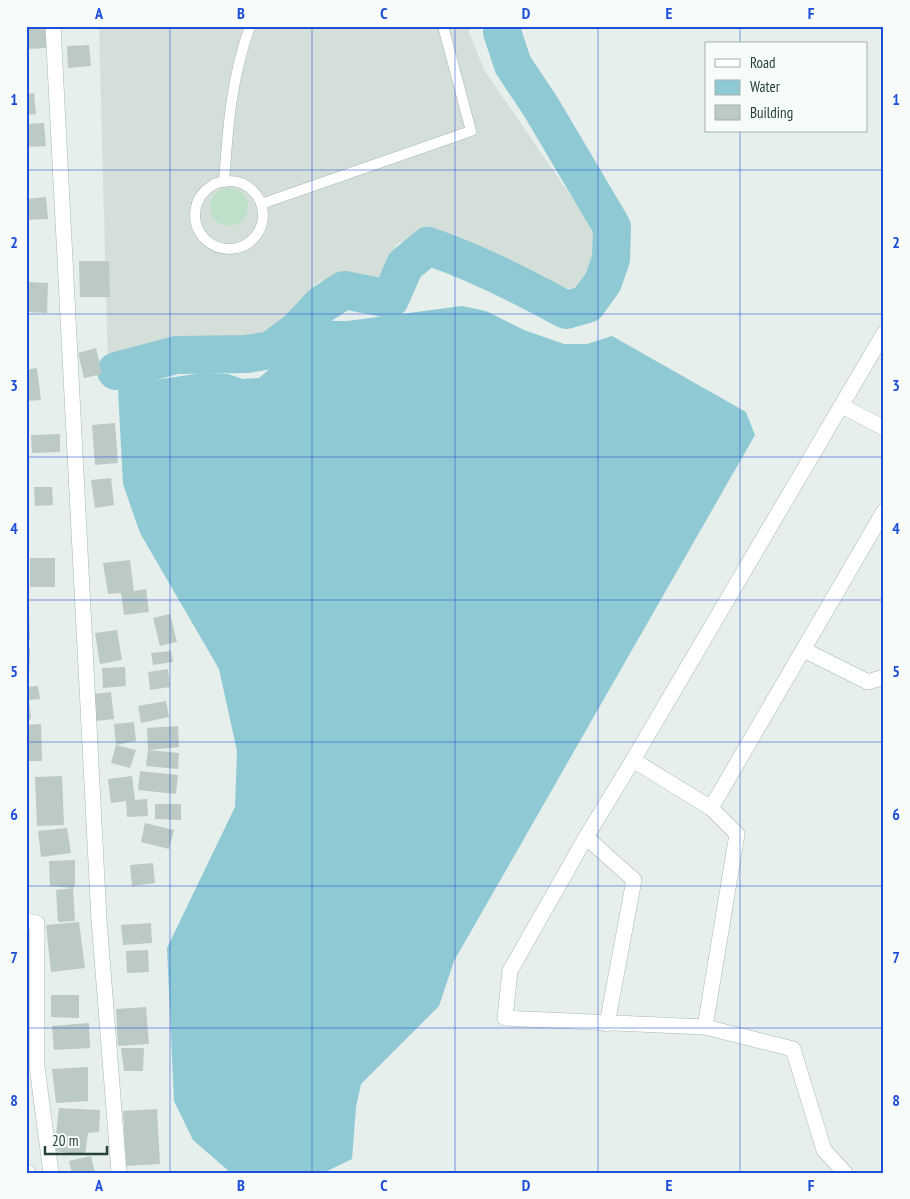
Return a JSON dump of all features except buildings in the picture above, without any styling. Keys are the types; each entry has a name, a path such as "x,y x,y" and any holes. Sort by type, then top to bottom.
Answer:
{"street":[{"path":"53,26 99,920 119,1173"},
{"path":"845,1173 824,1150 793,1049 705,1027 505,1018 510,971 586,837 884,333"},
{"path":"842,406 884,428"},
{"path":"711,808 884,511"},
{"path":"804,650 868,682 884,677"},
{"path":"633,760 711,808 737,834 705,1027"},
{"path":"586,837 634,880 607,1024"},
{"path":"26,921 37,923 31,1066 51,1173"}],"lane":[{"path":"224,182 233,85 241,51 250,26"},
{"path":"261,204 471,131 443,26"},
{"path":"224,182 236,182 246,186 255,194 261,204 263,215 261,226 256,236 239,248 217,247 208,242 200,234 196,224 195,212 198,201 204,192 213,185 224,182"}],"shaded area":[{"path":"99,26 471,26 469,32 484,70 588,221 597,245 583,285 557,291 437,229 398,243 372,287 319,281 271,336 192,343 108,367"}],"green space":[{"path":"229,188 243,193 248,207 243,221 229,226 215,221 210,207 215,193"}],"water":[{"path":"462,306 486,311 524,330 564,344 587,344 612,336 746,412 755,435 454,961 439,1006 361,1084 356,1107 352,1159 323,1173 231,1173 193,1140 174,1101 167,948 235,807 237,751 219,669 140,533 123,484 118,390 148,381 202,373 228,374 243,379 259,378 327,321 347,321"}],"waterway":[{"path":"116,371 176,355 247,354 271,350 298,330 321,305 344,290 390,299 405,265 428,246 499,275 566,310 587,304 603,282 611,259 612,227 541,107 513,65 502,32 503,26"}]}
